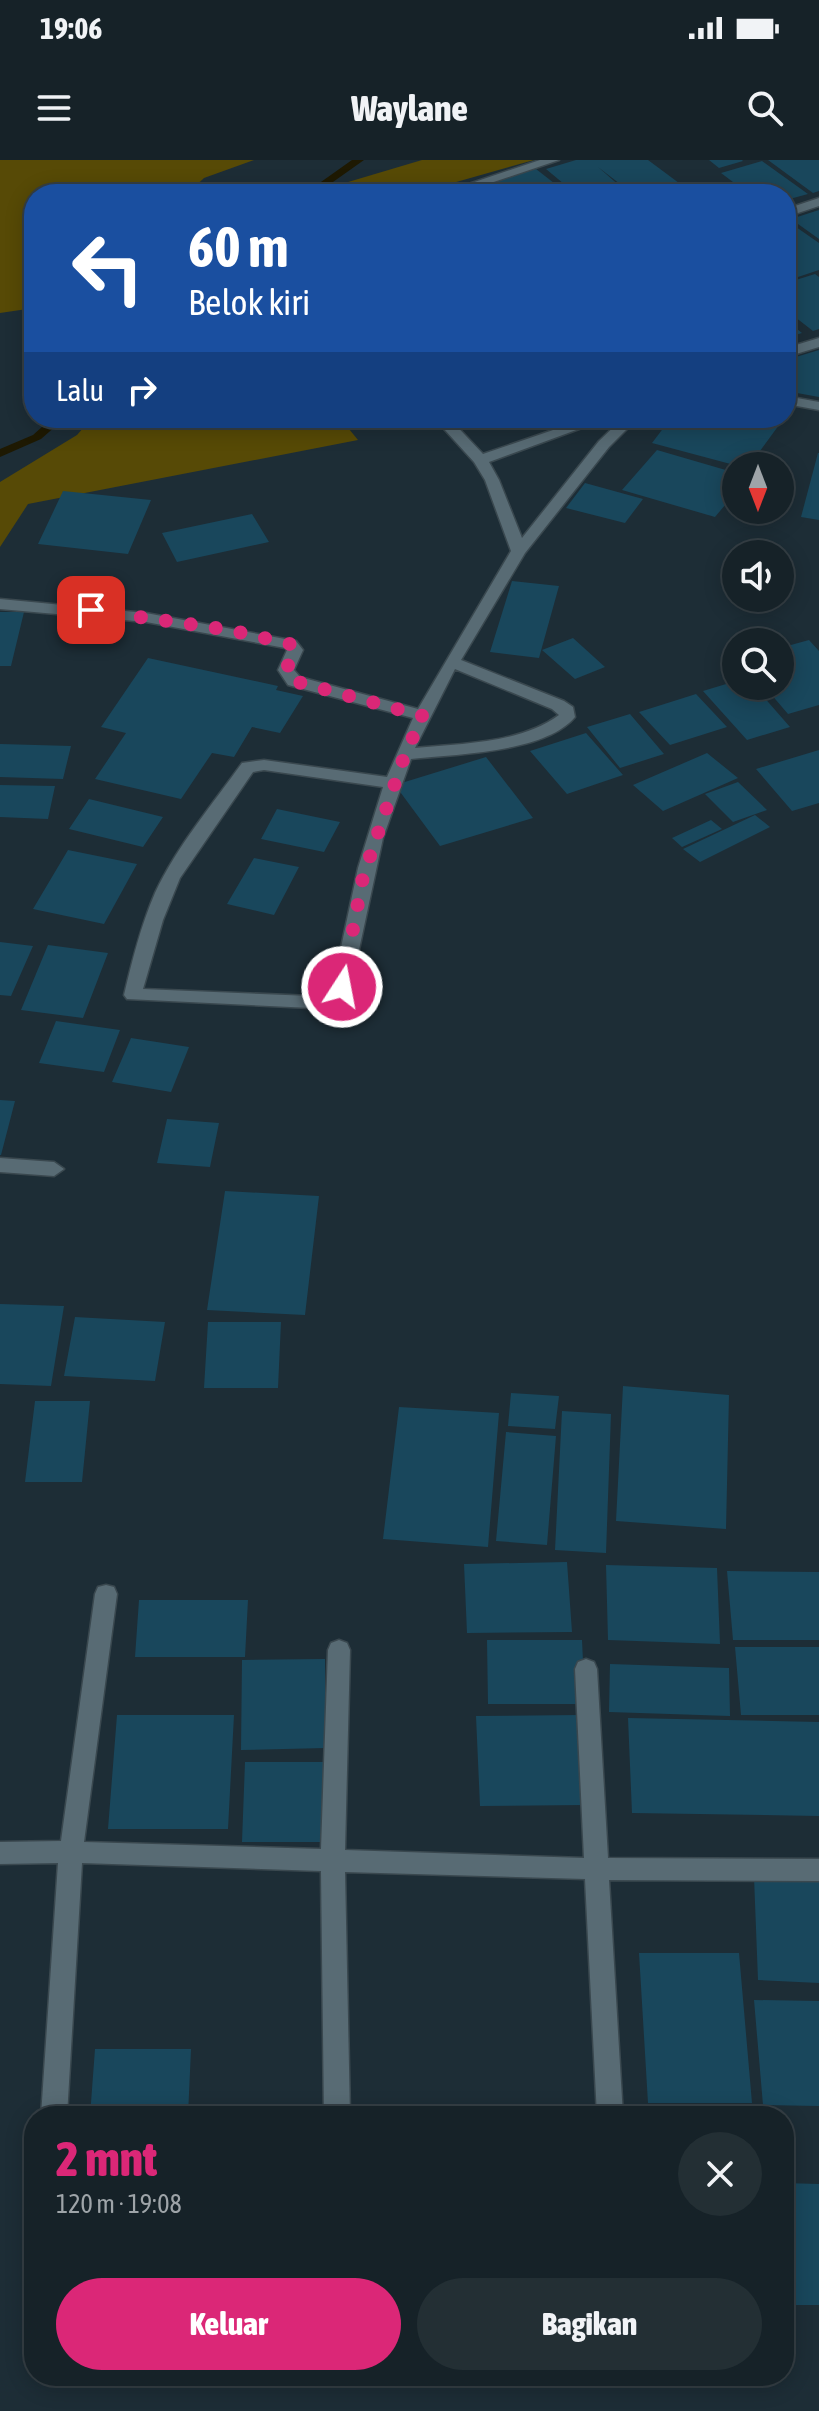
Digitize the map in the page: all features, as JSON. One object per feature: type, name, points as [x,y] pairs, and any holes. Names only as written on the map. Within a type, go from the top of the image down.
[{"type":"street","points":[[477,184],[553,160]]},
{"type":"street","points":[[796,210],[819,202]]},
{"type":"street","points":[[796,350],[819,342]]},
{"type":"street","points":[[796,402],[819,406]]},
{"type":"street","points":[[450,428],[480,460],[503,504],[519,551]]},
{"type":"street","points":[[480,460],[573,428]]},
{"type":"street","points":[[394,783],[264,765],[248,767],[188,850],[164,893],[146,943],[133,995],[311,1002],[333,998],[342,987],[363,877],[394,783],[423,716],[451,662],[519,551],[604,444],[621,428]]},
{"type":"street","points":[[0,604],[62,607],[176,621],[290,644],[295,650],[286,670],[294,681],[423,716]]},
{"type":"street","points":[[405,754],[497,743],[559,725],[567,717],[567,711],[558,705],[451,662]]},
{"type":"street","points":[[0,1165],[54,1169]]},
{"type":"street","points":[[55,2106],[71,1852],[106,1594]]},
{"type":"street","points":[[337,2106],[333,1860],[339,1650]]},
{"type":"street","points":[[586,1669],[610,2106]]},
{"type":"street","points":[[0,1853],[71,1852],[598,1869],[819,1870]]},
{"type":"shaded area","points":[[0,160],[254,160],[204,178],[198,184],[24,184],[24,309],[0,313]]},
{"type":"shaded area","points":[[422,160],[534,160],[449,184],[341,184]]},
{"type":"shaded area","points":[[83,428],[348,428],[358,440],[28,504],[0,547],[0,482],[77,435]]},
{"type":"building","points":[[576,160],[648,160],[679,183],[620,184],[598,167],[618,184],[564,184],[546,169]]},
{"type":"building","points":[[709,160],[742,160],[743,161],[719,168]]},
{"type":"building","points":[[768,160],[819,160],[819,191],[813,193]]},
{"type":"building","points":[[762,161],[794,184],[736,184],[721,173]]},
{"type":"building","points":[[536,169],[555,184],[495,184],[492,182]]},
{"type":"building","points":[[796,185],[808,194],[796,197]]},
{"type":"building","points":[[819,210],[819,239],[796,223],[796,217]]},
{"type":"building","points":[[796,227],[819,243],[819,270],[796,278]]},
{"type":"building","points":[[815,274],[819,277],[819,329],[813,331],[796,318],[796,280]]},
{"type":"building","points":[[819,350],[819,397],[796,393],[796,357]]},
{"type":"building","points":[[663,428],[777,428],[759,452],[722,452],[722,462],[652,443]]},
{"type":"building","points":[[657,450],[722,469],[722,509],[715,517],[622,490]]},
{"type":"building","points":[[819,453],[819,520],[801,517]]},
{"type":"building","points":[[585,483],[643,499],[625,523],[566,508]]},
{"type":"building","points":[[63,491],[151,500],[128,554],[38,544]]},
{"type":"building","points":[[252,514],[269,542],[177,562],[162,533]]},
{"type":"building","points":[[512,581],[559,586],[539,658],[490,652]]},
{"type":"building","points":[[0,612],[24,612],[11,666],[0,666]]},
{"type":"building","points":[[573,638],[605,667],[575,679],[542,650]]},
{"type":"building","points":[[809,640],[819,651],[819,705],[788,714],[776,700],[794,700],[794,644]]},
{"type":"building","points":[[148,658],[278,686],[276,690],[303,696],[280,733],[252,727],[234,757],[212,753],[181,799],[95,779],[126,733],[101,727]]},
{"type":"building","points":[[722,685],[722,700],[766,700],[790,727],[747,740],[703,691]]},
{"type":"building","points":[[696,694],[727,727],[670,745],[639,712]]},
{"type":"building","points":[[630,714],[664,754],[620,768],[587,727]]},
{"type":"building","points":[[586,733],[623,775],[567,794],[530,751]]},
{"type":"building","points":[[0,744],[71,746],[63,779],[0,777]]},
{"type":"building","points":[[819,750],[819,803],[792,811],[756,769]]},
{"type":"building","points":[[707,753],[738,778],[663,811],[633,785]]},
{"type":"building","points":[[486,757],[533,818],[440,846],[395,785]]},
{"type":"building","points":[[738,782],[767,810],[733,822],[705,794]]},
{"type":"building","points":[[0,785],[55,786],[48,819],[0,817]]},
{"type":"building","points":[[89,799],[163,817],[143,847],[69,829]]},
{"type":"building","points":[[277,809],[340,822],[324,852],[261,839]]},
{"type":"building","points":[[755,815],[770,827],[700,862],[683,849]]},
{"type":"building","points":[[711,820],[722,829],[682,847],[672,838]]},
{"type":"building","points":[[68,850],[137,864],[104,924],[33,909]]},
{"type":"building","points":[[254,858],[299,867],[274,915],[227,904]]},
{"type":"building","points":[[0,942],[33,946],[11,996],[0,995]]},
{"type":"building","points":[[48,945],[108,953],[83,1018],[21,1010]]},
{"type":"building","points":[[56,1021],[120,1030],[104,1072],[39,1063]]},
{"type":"building","points":[[131,1038],[189,1047],[171,1092],[112,1082]]},
{"type":"building","points":[[0,1100],[15,1101],[1,1155],[0,1155]]},
{"type":"building","points":[[167,1119],[219,1123],[210,1167],[157,1163]]},
{"type":"building","points":[[225,1191],[319,1196],[305,1315],[207,1310]]},
{"type":"building","points":[[0,1304],[64,1306],[51,1386],[0,1384]]},
{"type":"building","points":[[75,1317],[165,1322],[155,1381],[64,1376]]},
{"type":"building","points":[[208,1322],[281,1322],[278,1388],[204,1388]]},
{"type":"building","points":[[623,1386],[729,1395],[726,1529],[616,1521]]},
{"type":"building","points":[[511,1393],[559,1396],[555,1429],[508,1426]]},
{"type":"building","points":[[35,1401],[90,1401],[82,1482],[25,1482]]},
{"type":"building","points":[[399,1407],[499,1413],[488,1547],[383,1539]]},
{"type":"building","points":[[562,1411],[611,1414],[606,1553],[555,1550]]},
{"type":"building","points":[[506,1432],[556,1436],[547,1545],[496,1541]]},
{"type":"building","points":[[567,1562],[572,1632],[467,1633],[464,1564]]},
{"type":"building","points":[[606,1565],[717,1568],[720,1644],[608,1640]]},
{"type":"building","points":[[727,1571],[819,1572],[819,1640],[733,1640]]},
{"type":"building","points":[[139,1600],[248,1600],[245,1657],[135,1657]]},
{"type":"building","points":[[487,1640],[582,1640],[585,1704],[488,1704]]},
{"type":"building","points":[[735,1647],[819,1647],[819,1715],[741,1715]]},
{"type":"building","points":[[325,1659],[325,1748],[241,1750],[242,1660]]},
{"type":"building","points":[[610,1664],[729,1668],[730,1716],[609,1712]]},
{"type":"building","points":[[117,1715],[234,1715],[228,1829],[108,1829]]},
{"type":"building","points":[[580,1715],[585,1805],[480,1806],[476,1716]]},
{"type":"building","points":[[628,1718],[819,1722],[819,1816],[632,1813]]},
{"type":"building","points":[[245,1762],[327,1762],[325,1842],[242,1842]]},
{"type":"building","points":[[754,1877],[819,1880],[819,1983],[758,1980]]},
{"type":"building","points":[[639,1953],[739,1953],[752,2103],[648,2103]]},
{"type":"building","points":[[754,2000],[819,2001],[819,2106],[763,2105]]},
{"type":"building","points":[[95,2049],[191,2049],[188,2106],[91,2106]]},
{"type":"building","points":[[794,2183],[819,2184],[819,2305],[794,2305]]},
{"type":"waterway","points":[[324,184],[359,160]]},
{"type":"waterway","points":[[0,453],[37,437],[47,428]]},
{"type":"route","points":[[91,610],[230,630],[290,644],[295,650],[286,670],[294,681],[423,716],[394,783],[363,877],[342,987]]}]
